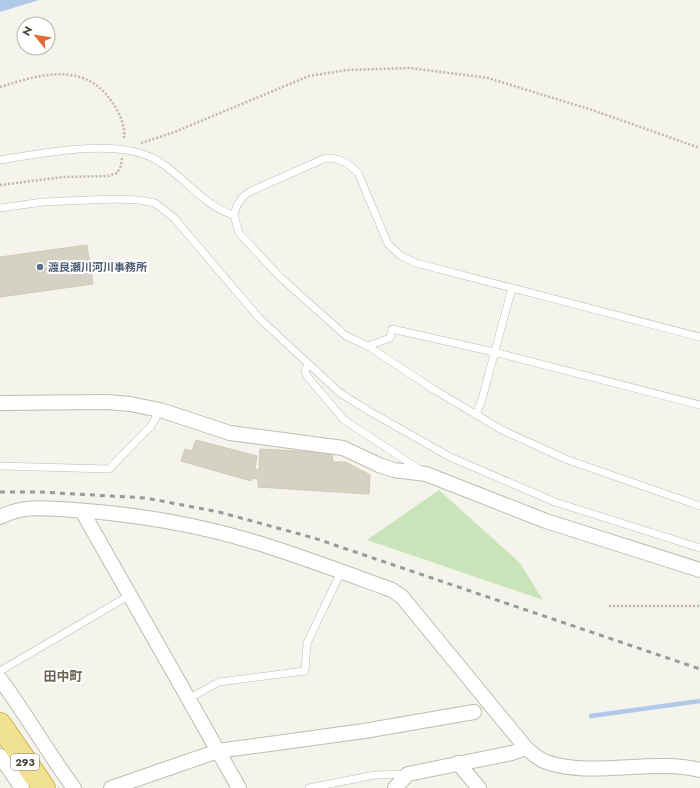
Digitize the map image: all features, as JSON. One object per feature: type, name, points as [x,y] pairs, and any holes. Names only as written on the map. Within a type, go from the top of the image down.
[{"type":"highway","name":"293","points":[[3,729],[44,788]]},
{"type":"street","points":[[0,403],[107,402],[130,404],[160,410],[230,433],[343,448],[394,470],[426,474],[546,521],[700,570]]},
{"type":"street","points":[[0,517],[19,509],[82,511],[140,517],[178,524],[258,543],[392,590],[402,597],[526,748],[537,758],[559,766],[673,766],[700,770]]},
{"type":"street","points":[[82,511],[239,788]]},
{"type":"street","points":[[0,679],[20,705],[55,762],[74,788]]},
{"type":"street","points":[[111,788],[218,751],[364,731],[474,712]]},
{"type":"street","points":[[395,788],[408,774],[512,753],[526,748]]},
{"type":"street","points":[[0,756],[22,788]]},
{"type":"street","points":[[458,763],[479,788]]},
{"type":"lane","points":[[0,160],[56,151],[123,148],[158,160],[211,204],[234,215]]},
{"type":"lane","points":[[700,337],[416,263],[398,253],[388,244],[358,173],[352,166],[336,158],[326,158],[251,191],[237,204],[234,215],[239,233],[245,242],[346,336],[368,346],[502,430],[562,458],[700,506]]},
{"type":"lane","points":[[0,208],[42,202],[112,199],[139,200],[155,203],[174,218],[259,318],[340,393],[450,457],[555,502],[700,548]]},
{"type":"lane","points":[[476,415],[512,288]]},
{"type":"lane","points":[[368,346],[390,338],[392,329],[494,352],[700,405]]},
{"type":"lane","points":[[308,364],[305,371],[306,376],[344,420],[426,474]]},
{"type":"lane","points":[[0,466],[109,469],[151,426],[160,410]]},
{"type":"lane","points":[[188,699],[219,682],[305,670],[307,643],[340,572]]},
{"type":"lane","points":[[0,670],[130,595]]},
{"type":"lane","points":[[309,788],[375,775],[408,774]]},
{"type":"path","points":[[123,148],[172,133],[309,76],[347,70],[409,68],[488,78],[589,109],[700,148]]},
{"type":"path","points":[[0,86],[45,74],[60,73],[81,77],[91,82],[107,96],[118,111],[125,136]]},
{"type":"path","points":[[0,185],[63,177],[108,176],[117,173],[121,166]]},
{"type":"path","points":[[609,606],[700,606]]},
{"type":"green space","points":[[439,490],[520,563],[543,600],[367,540]]},
{"type":"water","points":[[0,0],[39,0],[0,12]]},
{"type":"building","points":[[87,245],[93,284],[0,297],[0,257]]},
{"type":"building","points":[[196,440],[257,456],[255,469],[259,470],[260,449],[332,453],[333,462],[346,462],[370,475],[369,494],[258,487],[258,479],[252,478],[251,481],[181,461],[185,449],[192,451]]},
{"type":"waterway","points":[[591,716],[700,701]]},
{"type":"railway","points":[[0,492],[40,492],[146,498],[219,512],[314,538],[700,669]]},
{"type":"place","name":"渡良瀬川河川事務所","points":[[40,267]]},
{"type":"district","name":"田中町","points":[[63,676]]}]
